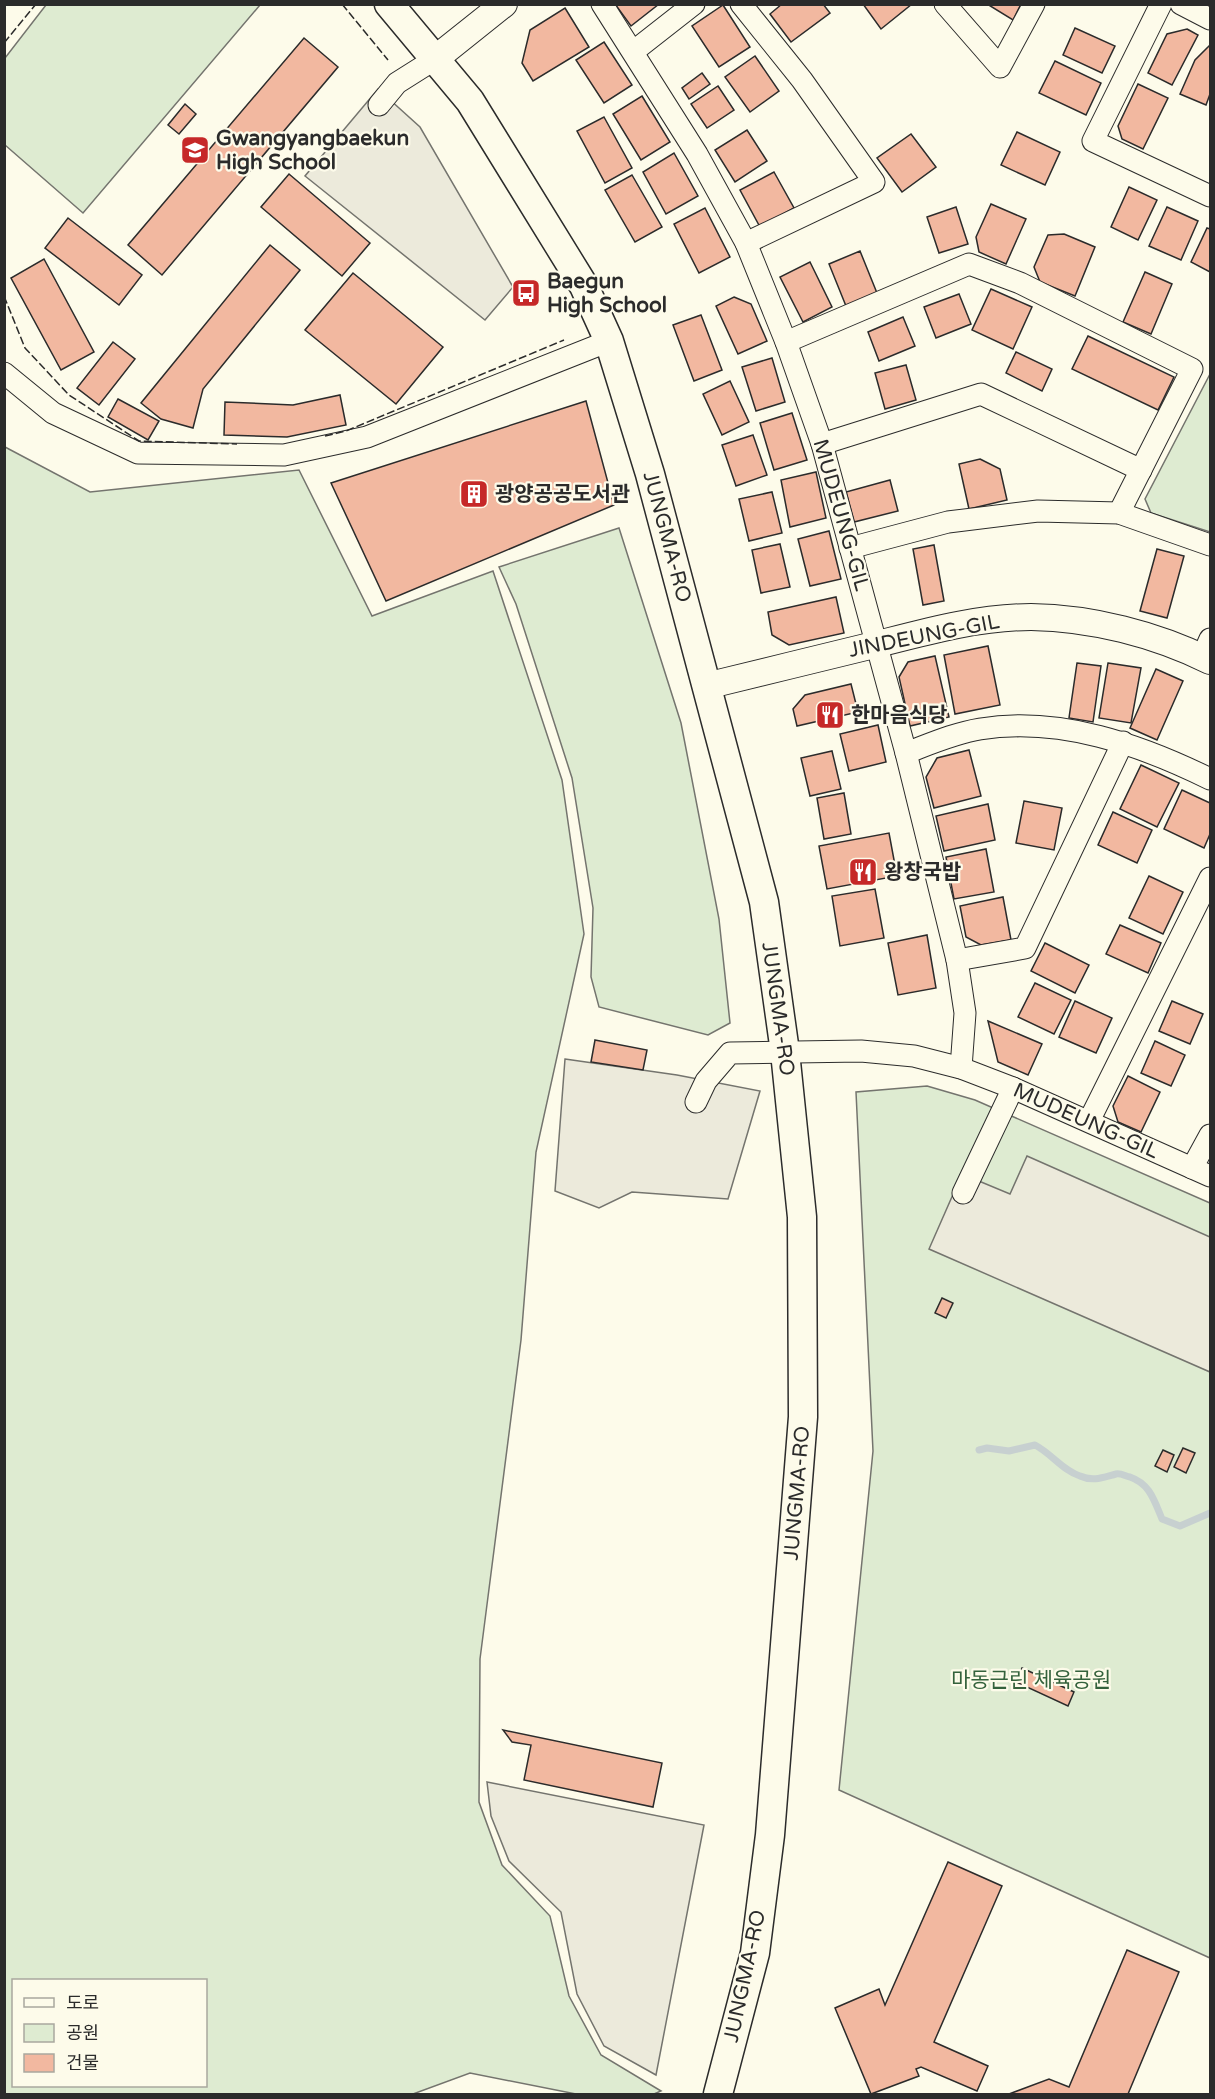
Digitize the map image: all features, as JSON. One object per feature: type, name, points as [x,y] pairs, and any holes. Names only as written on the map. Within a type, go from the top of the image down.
[{"type":"main road","name":"JUNGMA-RO","points":[[389,4],[470,101],[584,286],[609,341],[650,474],[764,902],[785,1052],[802,1217],[803,1417],[770,1835],[755,1953],[718,2094]]},
{"type":"street","points":[[379,105],[397,83],[435,59],[504,4]]},
{"type":"street","name":"MUDEUNG-GIL","points":[[602,4],[697,153],[746,243],[786,342],[822,444],[906,753],[957,960],[965,1013],[961,1068]]},
{"type":"street","points":[[634,51],[694,4]]},
{"type":"street","points":[[741,4],[802,80],[874,182],[746,243]]},
{"type":"street","points":[[945,4],[1000,67],[1034,4]]},
{"type":"street","points":[[1161,4],[1093,141],[1210,196]]},
{"type":"street","points":[[1180,4],[1210,19]]},
{"type":"street","points":[[786,342],[969,264],[1020,283],[1192,369],[1119,513]]},
{"type":"street","points":[[4,374],[53,413],[138,453],[284,455],[367,437],[609,341]]},
{"type":"street","points":[[822,444],[981,394],[1141,470]]},
{"type":"street","points":[[850,548],[948,522],[1038,511],[1119,513],[1210,545]]},
{"type":"street","name":"JINDEUNG-GIL","points":[[706,686],[971,622],[1029,617],[1092,621],[1208,652]]},
{"type":"street","points":[[906,753],[980,729],[1022,727],[1068,730],[1123,742],[1151,751],[1210,779]]},
{"type":"street","points":[[957,960],[1025,948],[1123,742]]},
{"type":"street","points":[[1089,1121],[1210,878]]},
{"type":"street","name":"MUDEUNG-GIL","points":[[696,1102],[706,1081],[730,1053],[861,1051],[914,1056],[961,1068],[1013,1088],[1201,1172]]},
{"type":"street","points":[[963,1193],[1013,1088]]},
{"type":"street","points":[[1201,1172],[1210,1135]]},
{"type":"green space","points":[[46,5],[260,5],[83,213],[5,145],[5,58]]},
{"type":"green space","points":[[1210,374],[1210,532],[1151,513],[1145,499]]},
{"type":"green space","points":[[5,447],[90,492],[299,470],[372,616],[493,571],[562,780],[584,934],[536,1152],[521,1340],[480,1659],[479,1802],[502,1865],[550,1916],[569,1996],[601,2055],[661,2091],[654,2094],[576,2094],[470,2073],[413,2094],[5,2094]]},
{"type":"green space","points":[[619,528],[681,723],[719,919],[730,1023],[708,1035],[599,1007],[591,977],[593,908],[572,778],[516,604],[499,567]]},
{"type":"green space","name":"마동근린 체육공원","points":[[927,1086],[975,1100],[1210,1203],[1210,1958],[839,1790],[873,1451],[856,1092]]},
{"type":"shaded area","points":[[378,89],[420,127],[513,287],[485,320],[305,176]]},
{"type":"shaded area","points":[[565,1059],[677,1075],[760,1091],[728,1199],[632,1192],[599,1208],[555,1191]]},
{"type":"shaded area","points":[[1027,1156],[1210,1237],[1210,1372],[929,1249],[962,1174],[1010,1194]]},
{"type":"shaded area","points":[[487,1782],[704,1825],[656,2075],[604,2046],[577,1994],[561,1912],[509,1861],[491,1816]]},
{"type":"building","points":[[615,4],[659,4],[631,26]]},
{"type":"building","points":[[782,4],[823,4],[830,13],[791,42],[770,14]]},
{"type":"building","points":[[863,4],[912,4],[881,29]]},
{"type":"building","points":[[987,4],[1021,4],[1013,20]]},
{"type":"building","points":[[723,5],[750,47],[719,67],[692,26]]},
{"type":"building","points":[[565,8],[589,47],[533,81],[522,63],[530,30]]},
{"type":"building","points":[[1075,28],[1115,46],[1102,73],[1063,55]]},
{"type":"building","points":[[1187,29],[1198,35],[1172,85],[1148,73],[1167,34]]},
{"type":"building","points":[[304,38],[338,67],[162,275],[128,245]]},
{"type":"building","points":[[604,42],[632,85],[604,103],[576,60]]},
{"type":"building","points":[[1210,45],[1210,94],[1206,105],[1180,94],[1195,60]]},
{"type":"building","points":[[755,56],[779,91],[750,112],[725,77]]},
{"type":"building","points":[[1055,61],[1101,83],[1086,115],[1039,93]]},
{"type":"building","points":[[702,73],[710,84],[689,99],[682,88]]},
{"type":"building","points":[[1138,84],[1168,98],[1143,149],[1122,139],[1118,126]]},
{"type":"building","points":[[718,86],[734,110],[707,128],[691,104]]},
{"type":"building","points":[[642,96],[670,142],[641,160],[613,114]]},
{"type":"building","points":[[185,104],[196,114],[179,134],[168,125]]},
{"type":"building","points":[[604,117],[632,168],[605,183],[577,131]]},
{"type":"building","points":[[747,130],[767,161],[735,182],[715,150]]},
{"type":"building","points":[[1017,132],[1060,152],[1045,185],[1001,165]]},
{"type":"building","points":[[911,134],[936,167],[902,192],[877,158]]},
{"type":"building","points":[[674,153],[698,196],[666,214],[643,172]]},
{"type":"building","points":[[774,172],[794,208],[760,227],[740,190]]},
{"type":"building","points":[[289,174],[370,243],[342,276],[261,207]]},
{"type":"building","points":[[632,175],[662,227],[635,242],[605,190]]},
{"type":"building","points":[[1129,187],[1157,200],[1138,240],[1111,227]]},
{"type":"building","points":[[991,204],[1026,219],[1006,264],[979,252],[976,237]]},
{"type":"building","points":[[956,207],[968,244],[939,253],[927,217]]},
{"type":"building","points":[[1167,207],[1198,221],[1181,260],[1149,246]]},
{"type":"building","points":[[705,208],[730,257],[699,273],[674,224]]},
{"type":"building","points":[[68,218],[142,275],[119,305],[45,248]]},
{"type":"building","points":[[1207,228],[1210,229],[1210,272],[1191,262]]},
{"type":"building","points":[[1064,234],[1095,247],[1075,296],[1040,282],[1034,267],[1048,235]]},
{"type":"building","points":[[270,245],[300,270],[203,389],[193,428],[161,419],[141,403]]},
{"type":"building","points":[[860,251],[877,293],[846,306],[829,264]]},
{"type":"building","points":[[44,259],[94,352],[61,370],[11,278]]},
{"type":"building","points":[[810,262],[832,307],[803,322],[780,277]]},
{"type":"building","points":[[1145,272],[1172,284],[1151,334],[1123,322]]},
{"type":"building","points":[[353,273],[443,347],[396,404],[305,330]]},
{"type":"building","points":[[991,289],[1032,307],[1013,349],[972,330]]},
{"type":"building","points":[[959,294],[971,324],[936,338],[924,307]]},
{"type":"building","points":[[734,297],[751,304],[767,341],[738,354],[716,306]]},
{"type":"building","points":[[701,315],[722,370],[694,381],[673,325]]},
{"type":"building","points":[[903,317],[915,346],[879,361],[868,332]]},
{"type":"building","points":[[1088,336],[1174,377],[1158,410],[1072,369]]},
{"type":"building","points":[[113,342],[135,359],[99,405],[77,388]]},
{"type":"building","points":[[1016,352],[1052,369],[1042,391],[1006,373]]},
{"type":"building","points":[[772,358],[785,402],[756,411],[742,367]]},
{"type":"building","points":[[906,365],[916,400],[885,409],[875,373]]},
{"type":"building","points":[[730,381],[749,422],[722,435],[703,394]]},
{"type":"building","points":[[340,395],[346,425],[287,437],[224,435],[225,402],[293,405]]},
{"type":"building","points":[[118,399],[159,421],[148,440],[108,417]]},
{"type":"building","name":"광양공공도서관","points":[[586,401],[614,505],[386,601],[331,483]]},
{"type":"building","points":[[792,413],[807,460],[774,470],[760,423]]},
{"type":"building","points":[[753,435],[767,475],[736,486],[722,445]]},
{"type":"building","points":[[980,459],[1000,469],[1007,500],[969,509],[959,464]]},
{"type":"building","points":[[816,472],[826,518],[790,527],[781,480]]},
{"type":"building","points":[[890,480],[898,511],[854,522],[846,492]]},
{"type":"building","points":[[772,492],[782,533],[749,541],[739,499]]},
{"type":"building","points":[[829,531],[841,579],[810,586],[798,539]]},
{"type":"building","points":[[780,544],[790,587],[761,593],[752,550]]},
{"type":"building","points":[[934,545],[944,601],[923,605],[913,549]]},
{"type":"building","points":[[1157,549],[1184,556],[1167,618],[1140,611]]},
{"type":"building","points":[[836,597],[844,633],[789,645],[772,635],[768,612]]},
{"type":"building","points":[[988,646],[1000,705],[955,714],[944,655]]},
{"type":"building","points":[[935,656],[949,717],[910,726],[899,677],[908,662]]},
{"type":"building","points":[[1077,663],[1101,666],[1093,722],[1069,718]]},
{"type":"building","points":[[1108,663],[1141,668],[1131,723],[1099,718]]},
{"type":"building","points":[[1156,669],[1183,681],[1157,740],[1130,728]]},
{"type":"building","points":[[851,684],[858,712],[797,726],[793,709],[805,695]]},
{"type":"building","points":[[878,725],[886,762],[849,771],[840,734]]},
{"type":"building","points":[[969,750],[981,796],[934,808],[926,777],[937,758]]},
{"type":"building","points":[[832,751],[841,789],[810,796],[801,758]]},
{"type":"building","points":[[1141,765],[1179,783],[1157,827],[1120,809]]},
{"type":"building","points":[[1182,790],[1210,803],[1210,834],[1204,848],[1164,829]]},
{"type":"building","points":[[844,793],[851,834],[824,839],[817,798]]},
{"type":"building","points":[[1024,801],[1062,808],[1054,850],[1016,843]]},
{"type":"building","points":[[988,804],[995,840],[944,851],[936,816]]},
{"type":"building","points":[[1113,812],[1152,830],[1137,863],[1098,845]]},
{"type":"building","points":[[889,833],[897,876],[827,889],[819,846]]},
{"type":"building","points":[[986,849],[994,892],[954,899],[946,857]]},
{"type":"building","points":[[1149,876],[1183,892],[1163,934],[1129,918]]},
{"type":"building","points":[[875,889],[884,938],[840,946],[832,896]]},
{"type":"building","points":[[1003,897],[1011,940],[981,945],[966,937],[960,906]]},
{"type":"building","points":[[1120,925],[1161,943],[1148,973],[1106,954]]},
{"type":"building","points":[[927,935],[936,988],[898,995],[888,943]]},
{"type":"building","points":[[1045,943],[1089,965],[1075,993],[1031,971]]},
{"type":"building","points":[[1035,983],[1071,1000],[1054,1034],[1018,1017]]},
{"type":"building","points":[[1075,1001],[1112,1018],[1096,1053],[1059,1037]]},
{"type":"building","points":[[1172,1001],[1203,1014],[1190,1044],[1159,1031]]},
{"type":"building","points":[[988,1021],[1042,1044],[1028,1075],[998,1062]]},
{"type":"building","points":[[595,1040],[647,1050],[643,1070],[591,1062]]},
{"type":"building","points":[[1155,1041],[1185,1055],[1171,1086],[1141,1073]]},
{"type":"building","points":[[1128,1076],[1160,1092],[1141,1132],[1118,1122],[1113,1106]]},
{"type":"building","points":[[942,1298],[953,1303],[946,1318],[935,1313]]},
{"type":"building","points":[[1183,1448],[1195,1453],[1186,1473],[1174,1467]]},
{"type":"building","points":[[1163,1450],[1174,1455],[1167,1472],[1155,1466]]},
{"type":"building","points":[[1022,1668],[1074,1692],[1068,1706],[1016,1682]]},
{"type":"building","points":[[503,1730],[662,1763],[653,1807],[524,1780],[531,1745],[512,1742]]},
{"type":"building","points":[[948,1862],[1002,1886],[934,2042],[988,2066],[977,2091],[921,2067],[916,2069],[919,2076],[871,2094],[835,2008],[879,1989],[885,2005]]},
{"type":"building","points":[[1127,1950],[1179,1972],[1128,2094],[1009,2094],[1049,2079],[1069,2087]]},
{"type":"waterway","points":[[979,1450],[987,1448],[1009,1451],[1035,1445],[1068,1470],[1085,1478],[1118,1474],[1130,1477],[1147,1488],[1162,1519],[1180,1526],[1210,1513]]},
{"type":"fence","points":[[4,43],[36,4]]},
{"type":"fence","points":[[342,4],[388,60]]},
{"type":"fence","points":[[4,296],[25,348],[69,395],[139,441],[237,444]]},
{"type":"fence","points":[[325,436],[346,431],[564,340]]},
{"type":"place","name":"Gwangyangbaekun High School","points":[[195,150]]},
{"type":"place","name":"Baegun High School","points":[[526,293]]},
{"type":"place","name":"광양공공도서관","points":[[474,494]]},
{"type":"place","name":"한마음식당","points":[[830,715]]},
{"type":"place","name":"왕창국밥","points":[[863,872]]}]
